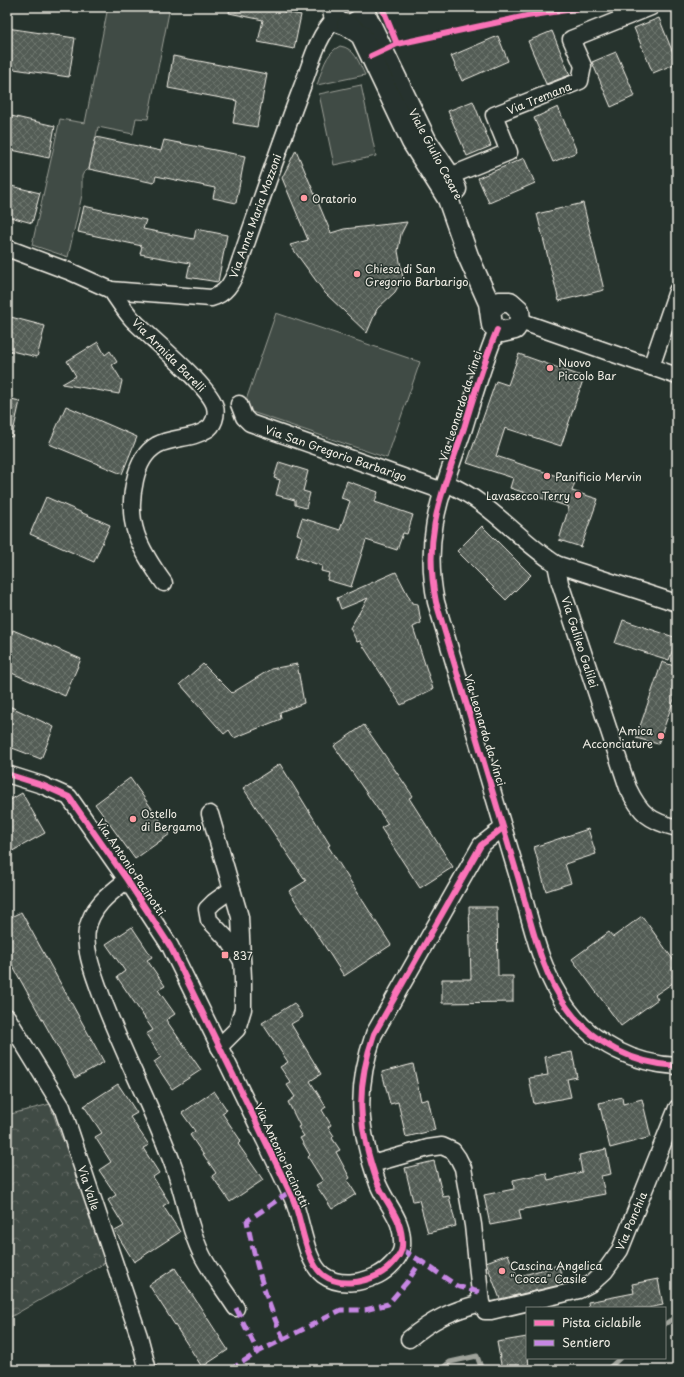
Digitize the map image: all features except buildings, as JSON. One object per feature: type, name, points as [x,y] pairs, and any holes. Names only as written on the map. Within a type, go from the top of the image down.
[{"type":"street","name":"Via Tremana","points":[[450,176],[509,152],[494,116],[580,81],[583,66],[571,39],[650,7]]},
{"type":"street","name":"Viale Giulio Cesare","points":[[363,8],[427,142],[450,176],[468,217],[480,250],[497,287],[498,305],[490,321],[497,330]]},
{"type":"street","points":[[338,17],[359,20],[363,8]]},
{"type":"street","name":"Viale Giulio Cesare","points":[[338,17],[361,35],[419,155],[437,180],[448,199],[466,251],[498,305]]},
{"type":"street","name":"Via Anna Maria Mozzoni","points":[[7,248],[71,272],[111,290],[211,298],[219,296],[226,291],[237,270],[290,118],[319,44],[328,26],[338,17]]},
{"type":"street","name":"Via Armida Barelli","points":[[111,290],[132,318],[201,385],[212,399],[215,407],[215,418],[211,427],[205,432],[170,440],[156,446],[146,454],[136,476],[132,493],[131,521],[145,556],[164,582]]},
{"type":"street","points":[[651,367],[677,291]]},
{"type":"street","name":"Viale Giulio Cesare","points":[[498,305],[517,306],[520,313],[520,321]]},
{"type":"street","points":[[497,330],[502,332],[510,331],[520,321],[677,376]]},
{"type":"street","name":"Via Leonardo da Vinci","points":[[497,330],[444,487],[432,530],[430,554],[436,602],[548,973],[568,1009],[583,1026],[607,1046],[644,1061],[677,1066]]},
{"type":"street","name":"Via San Gregorio Barbarigo","points":[[239,404],[244,417],[250,423],[444,487]]},
{"type":"street","points":[[444,487],[457,488],[488,507],[542,555],[556,564],[677,603]]},
{"type":"street","name":"Via Galileo Galilei","points":[[556,564],[560,582],[628,788],[636,805],[649,818],[677,828]]},
{"type":"street","name":"Via Antonio Pacinotti","points":[[7,774],[61,792],[69,797],[127,880],[170,946],[295,1204],[313,1262],[323,1275],[339,1282],[369,1279],[382,1273],[394,1262],[402,1250],[402,1231],[397,1216],[379,1185],[362,1127],[360,1107],[361,1085],[365,1060],[374,1034],[481,845],[503,828]]},
{"type":"street","points":[[210,814],[240,917],[243,962],[243,1010],[237,1029],[219,1047]]},
{"type":"street","name":"Via Antonio Pacinotti","points":[[127,880],[106,895],[91,917],[87,931],[87,945],[92,966],[114,1030],[155,1119],[175,1171],[193,1232],[203,1257],[236,1308]]},
{"type":"street","points":[[232,890],[214,902],[207,909],[209,920],[230,942],[243,962]]},
{"type":"street","name":"Via Valle","points":[[7,1017],[62,1107],[139,1336],[148,1370]]},
{"type":"street","name":"Via Ponchia","points":[[481,1303],[485,1311],[491,1311],[559,1296],[592,1284],[605,1271],[620,1250],[677,1108]]},
{"type":"street","points":[[372,1164],[428,1148],[442,1146],[453,1151],[463,1168],[473,1225],[481,1303],[446,1314],[429,1322],[409,1339]]},
{"type":"green space","points":[[108,7],[170,7],[148,119],[136,118],[133,134],[98,127],[89,169],[84,172],[82,176],[82,195],[68,257],[32,245],[60,119],[85,123]]},
{"type":"green space","points":[[340,46],[345,47],[353,53],[365,75],[317,85],[327,58]]},
{"type":"green space","points":[[361,85],[376,156],[334,165],[319,94]]},
{"type":"green space","points":[[276,313],[420,362],[387,458],[243,409]]},
{"type":"green space","points":[[50,1104],[61,1136],[80,1170],[110,1260],[7,1319],[7,1115]]},
{"type":"waterway","points":[[666,1323],[677,1316]]},
{"type":"waterway","points":[[440,1370],[450,1362],[477,1356],[482,1370]]},
{"type":"waterway","points":[[607,1370],[619,1359]]},
{"type":"marked path","points":[[284,1340],[262,1281],[247,1221],[289,1192]]},
{"type":"marked path","points":[[402,1250],[421,1261]]},
{"type":"marked path","points":[[230,1370],[258,1352],[341,1310],[365,1310],[388,1304],[407,1282],[421,1261],[457,1286],[479,1292]]},
{"type":"marked path","points":[[236,1308],[258,1352]]},
{"type":"cycle path","points":[[371,56],[397,44],[382,7]]},
{"type":"cycle path","points":[[397,44],[527,16],[586,7]]},
{"type":"cycle path","points":[[497,330],[479,378],[437,513],[433,533],[432,555],[432,577],[436,602],[518,877],[537,946],[558,995],[578,1021],[602,1042],[616,1050],[646,1061],[677,1066]]},
{"type":"cycle path","points":[[7,774],[42,785],[69,797],[127,880],[170,946],[247,1104],[293,1199],[312,1260],[317,1269],[323,1275],[329,1279],[343,1282],[358,1282],[382,1273],[397,1259],[402,1247],[402,1237],[398,1221],[378,1184],[371,1164],[363,1127],[361,1109],[364,1073],[374,1034],[481,845],[503,828]]},
{"type":"place","name":"Oratorio","points":[[304,198]]},
{"type":"place","name":"Chiesa di San Gregorio Barbarigo","points":[[357,274]]},
{"type":"place","name":"Nuovo Piccolo Bar","points":[[550,368]]},
{"type":"place","name":"Panificio Mervin","points":[[547,476]]},
{"type":"place","name":"Lavasecco Terry","points":[[578,495]]},
{"type":"place","name":"Amica Acconciature","points":[[661,736]]},
{"type":"place","name":"Ostello di Bergamo","points":[[133,819]]},
{"type":"place","name":"837","points":[[225,955]]},
{"type":"place","name":"Cascina Angelica \"Cocca\" Casile","points":[[502,1271]]}]
